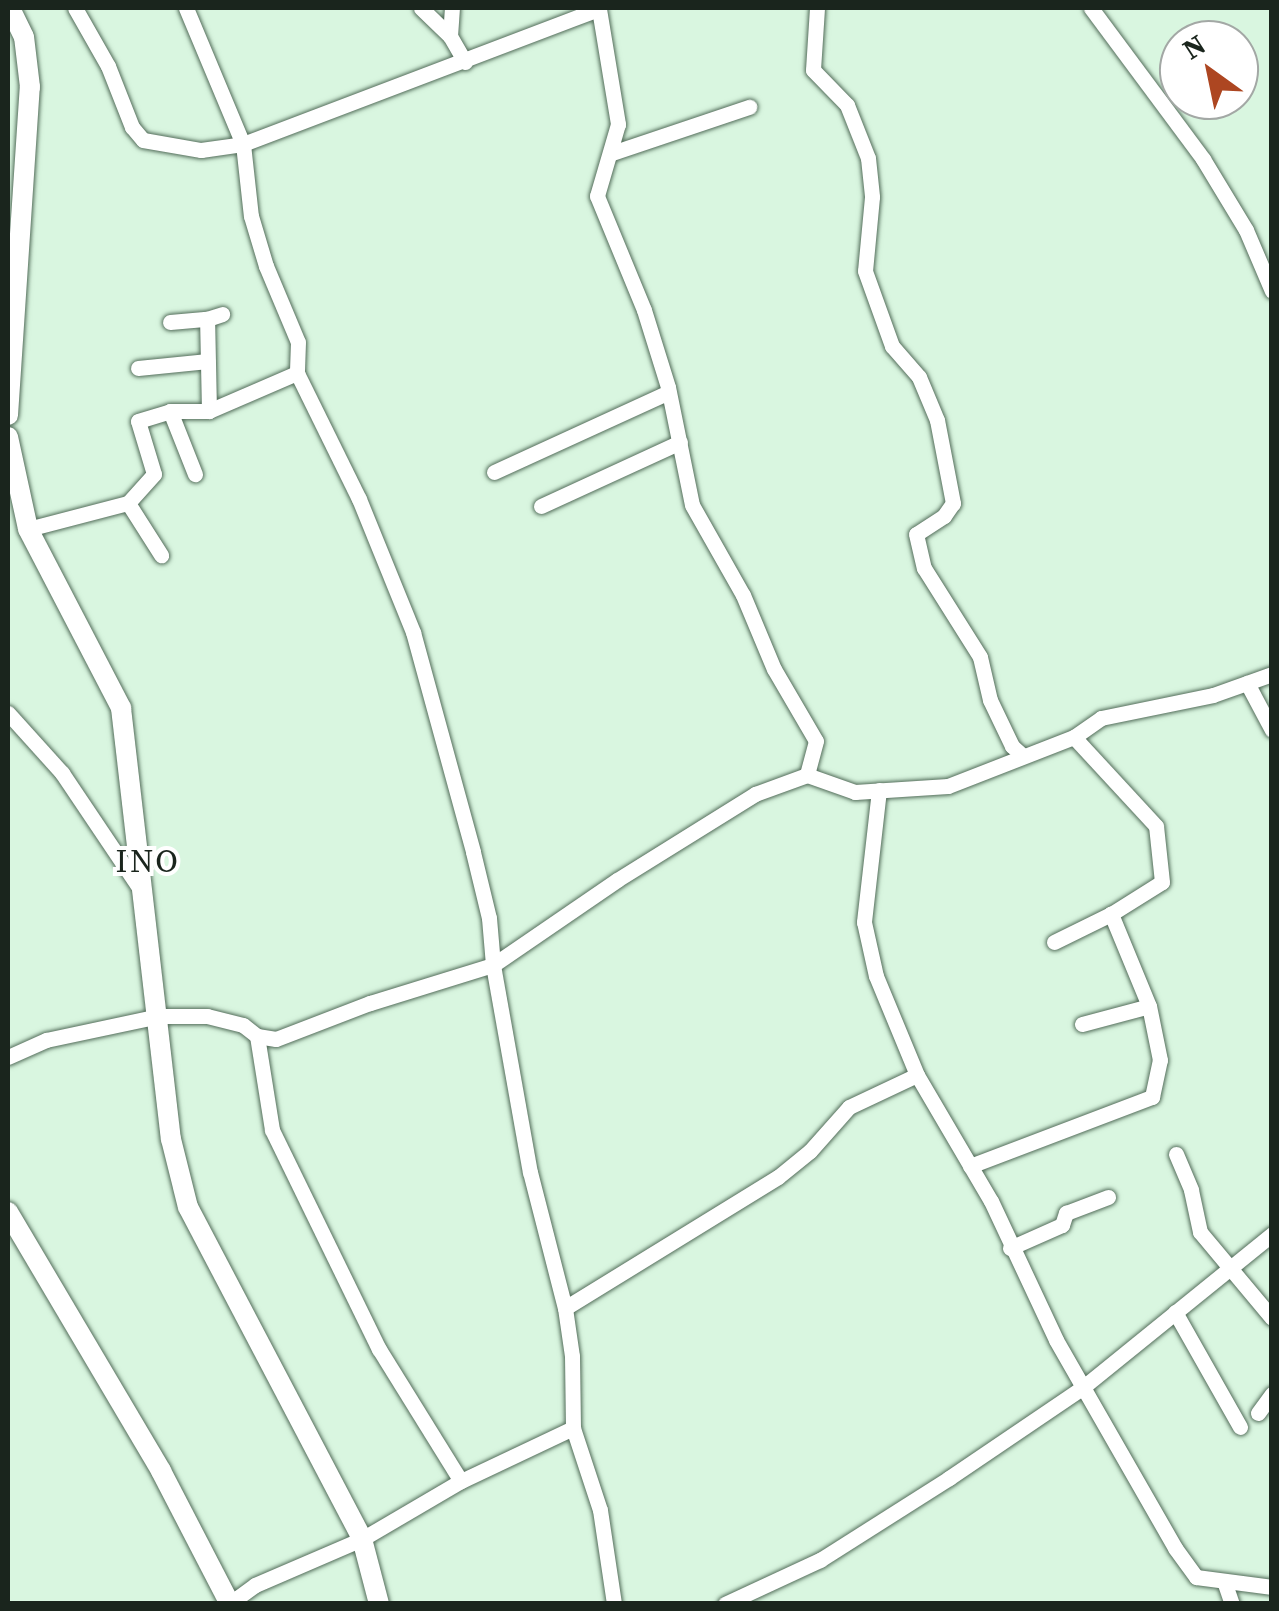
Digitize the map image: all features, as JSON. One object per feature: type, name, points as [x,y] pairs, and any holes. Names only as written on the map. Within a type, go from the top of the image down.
[{"type":"street","points":[[8,415],[30,86],[24,36],[10,8]]},
{"type":"street","points":[[75,8],[108,66],[132,127],[144,140],[200,150],[243,144],[599,9],[618,124],[597,196],[644,310],[669,392],[692,505],[743,595],[774,669],[816,741],[816,754],[807,775]]},
{"type":"street","points":[[186,8],[243,144],[251,216],[266,266],[298,342],[297,373],[359,498],[412,632],[478,868],[530,1172],[565,1308],[572,1356],[573,1428],[600,1510],[614,1604]]},
{"type":"street","points":[[421,8],[450,36],[465,62]]},
{"type":"street","points":[[450,36],[452,8]]},
{"type":"street","points":[[817,8],[812,70],[847,105],[868,158],[872,197],[865,271],[892,346],[919,376],[940,436],[952,503],[944,516],[916,534],[924,568],[980,657],[990,700],[1012,746],[1022,755]]},
{"type":"street","points":[[1090,8],[1203,159],[1246,230],[1272,291]]},
{"type":"street","points":[[612,154],[750,107]]},
{"type":"street","points":[[170,322],[214,316],[208,360],[209,411]]},
{"type":"street","points":[[138,368],[208,360]]},
{"type":"street","points":[[28,529],[128,502],[154,474],[138,421],[170,411],[209,411],[297,373]]},
{"type":"street","points":[[494,472],[669,392]]},
{"type":"street","points":[[170,411],[195,474]]},
{"type":"street","points":[[8,437],[28,529],[121,708],[171,1139],[188,1207],[362,1538],[379,1604]]},
{"type":"street","points":[[541,506],[680,442]]},
{"type":"street","points":[[128,502],[161,554]]},
{"type":"street","points":[[8,1057],[46,1040],[159,1016],[207,1016],[243,1025],[257,1036],[276,1038],[370,1003],[493,966],[694,829],[755,794],[807,775],[855,792],[948,786],[1074,736],[1100,718],[1213,695],[1272,674]]},
{"type":"street","points":[[1246,683],[1272,730]]},
{"type":"street","points":[[8,713],[62,772],[144,896]]},
{"type":"street","points":[[1054,942],[1111,914],[1162,882],[1156,826],[1074,736]]},
{"type":"street","points":[[879,790],[864,922],[876,976],[917,1075],[970,1166],[1082,1388],[1196,1577],[1272,1587]]},
{"type":"street","points":[[970,1166],[1152,1098],[1160,1060],[1149,1006],[1111,914]]},
{"type":"street","points":[[1082,1024],[1149,1006]]},
{"type":"street","points":[[257,1036],[272,1130],[379,1349],[461,1481]]},
{"type":"street","points":[[565,1308],[778,1177],[810,1151],[849,1107],[917,1075]]},
{"type":"street","points":[[1176,1154],[1191,1190],[1200,1232],[1272,1318]]},
{"type":"street","points":[[1010,1248],[1062,1225],[1066,1212],[1108,1197]]},
{"type":"street","points":[[8,1212],[162,1471],[229,1603],[255,1585],[362,1538],[461,1481],[573,1428]]},
{"type":"street","points":[[725,1604],[820,1560],[1082,1388],[1272,1234]]},
{"type":"street","points":[[1176,1312],[1240,1428]]},
{"type":"street","points":[[1258,1413],[1272,1394]]},
{"type":"street","points":[[1224,1581],[1232,1604]]},
{"type":"district","name":"INO","points":[[148,861]]}]
